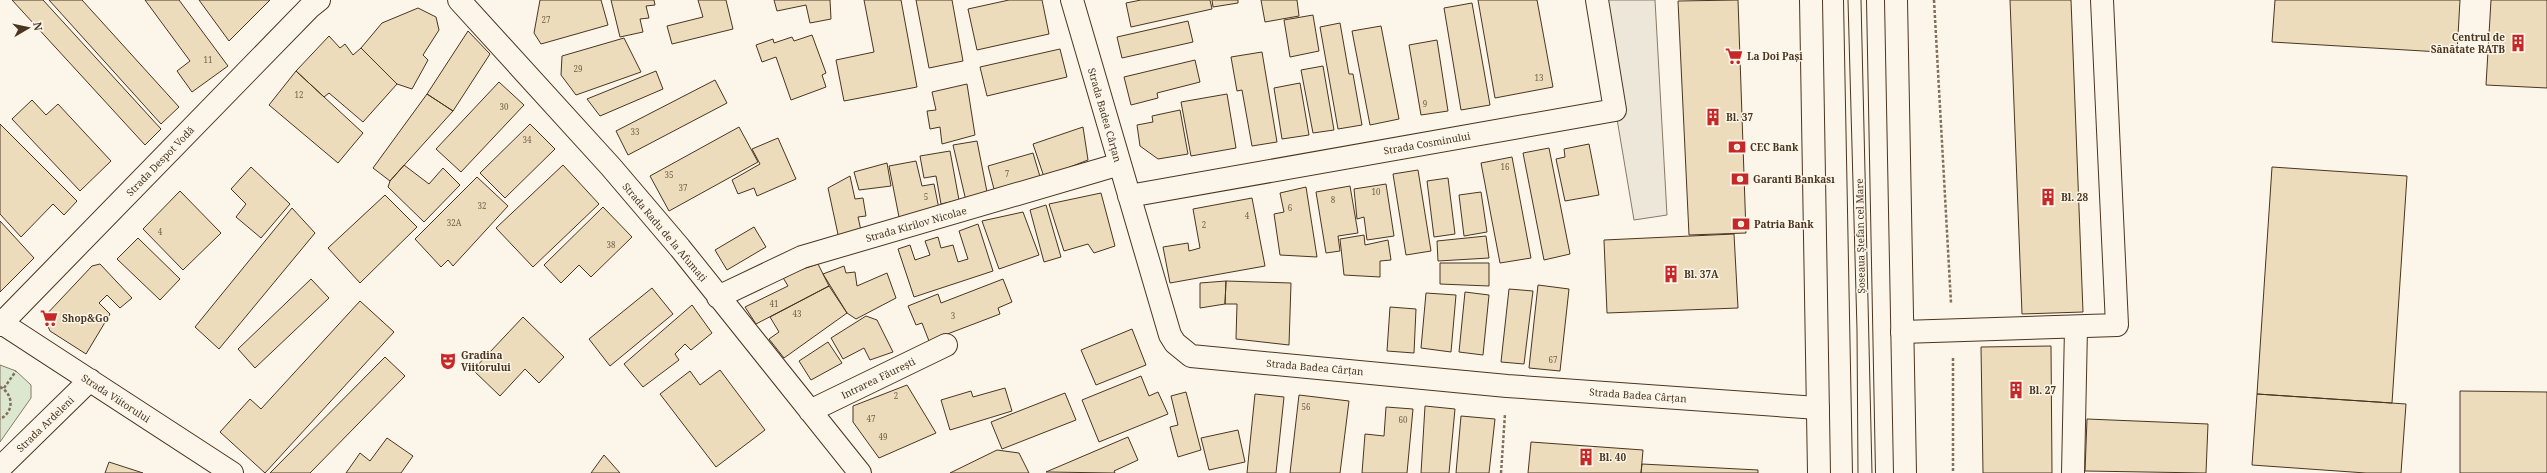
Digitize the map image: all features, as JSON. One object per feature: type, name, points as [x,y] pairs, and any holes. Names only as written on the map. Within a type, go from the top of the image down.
[{"type":"street","name":"Strada Despot Vodă","points":[[1,323],[309,8],[319,0]]},
{"type":"street","name":"Strada Radu de la Afumați","points":[[459,0],[611,167],[860,473]]},
{"type":"street","name":"Strada Badea Cârțan","points":[[1072,0],[1170,335],[1175,343],[1191,356],[1507,386],[1818,408]]},
{"type":"street","name":"Strada Cosminului","points":[[1130,196],[1615,110],[1597,0]]},
{"type":"street","points":[[1811,0],[1819,473]]},
{"type":"street","name":"Șoseaua Ștefan cel Mare","points":[[1855,0],[1864,473]]},
{"type":"street","points":[[1896,0],[1905,473]]},
{"type":"street","points":[[1902,332],[2076,328],[2117,325],[2102,0]]},
{"type":"street","name":"Strada Kirilov Nicolae","points":[[718,297],[802,256],[1120,164]]},
{"type":"street","name":"Strada Viitorului","points":[[1,323],[90,380],[220,470]]},
{"type":"street","points":[[2073,473],[2076,328]]},
{"type":"street","name":"Intrarea Făurești","points":[[810,411],[946,345]]},
{"type":"street","name":"Strada Ardeleni","points":[[0,468],[90,380]]},
{"type":"path","points":[[1934,0],[1953,330],[1953,473]]},
{"type":"path","points":[[0,419],[11,408],[10,397],[2,387],[16,370]]},
{"type":"path","points":[[1500,473],[1507,386]]},
{"type":"green space","points":[[0,365],[16,371],[31,385],[31,398],[0,442]]},
{"type":"shaded area","points":[[1597,0],[1655,0],[1667,215],[1634,220]]},
{"type":"building","points":[[12,0],[43,0],[161,129],[145,145]]},
{"type":"building","points":[[49,0],[82,0],[179,107],[161,124]]},
{"type":"building","points":[[145,0],[179,0],[228,66],[192,92],[177,71],[190,61]]},
{"type":"building","points":[[199,0],[270,0],[229,41]]},
{"type":"building","points":[[540,0],[601,0],[608,25],[541,44],[534,33]]},
{"type":"building","points":[[611,0],[654,0],[655,5],[646,6],[649,18],[640,19],[643,32],[620,37]]},
{"type":"building","points":[[698,0],[726,0],[733,29],[672,44],[667,26],[703,17]]},
{"type":"building","points":[[774,0],[830,0],[831,19],[810,23],[806,5],[777,11]]},
{"type":"building","points":[[864,0],[901,0],[917,87],[844,101],[836,60],[874,52]]},
{"type":"building","points":[[916,0],[952,0],[963,61],[929,68]]},
{"type":"building","points":[[1009,0],[1042,0],[1049,34],[977,50],[968,9]]},
{"type":"building","points":[[1141,0],[1210,0],[1212,9],[1131,27],[1126,3]]},
{"type":"building","points":[[1212,0],[1238,0],[1238,3],[1213,7]]},
{"type":"building","points":[[1261,0],[1297,0],[1299,16],[1265,22]]},
{"type":"building","points":[[1478,0],[1537,0],[1553,87],[1495,98]]},
{"type":"building","name":"Bl. 37","points":[[1738,0],[1746,233],[1689,235],[1678,1]]},
{"type":"building","name":"Bl. 28","points":[[2010,0],[2071,0],[2083,312],[2022,314]]},
{"type":"building","points":[[2275,0],[2460,0],[2457,53],[2272,42]]},
{"type":"building","name":"Centrul de Sănătate RATB","points":[[2491,0],[2547,0],[2547,88],[2486,85]]},
{"type":"building","points":[[1472,3],[1490,105],[1461,110],[1444,8]]},
{"type":"building","points":[[418,8],[436,17],[439,30],[423,55],[428,60],[412,89],[397,84],[361,48],[382,23]]},
{"type":"building","points":[[1313,15],[1319,51],[1290,57],[1284,20]]},
{"type":"building","points":[[1188,21],[1193,42],[1122,58],[1117,37]]},
{"type":"building","points":[[1340,23],[1349,74],[1353,74],[1362,125],[1338,129],[1320,27]]},
{"type":"building","points":[[1381,26],[1399,119],[1370,125],[1352,31]]},
{"type":"building","points":[[468,31],[490,54],[453,111],[427,94]]},
{"type":"building","points":[[812,35],[826,73],[822,75],[826,87],[791,100],[776,57],[762,62],[756,45],[773,39],[774,43],[792,37],[794,41]]},
{"type":"building","points":[[329,36],[340,48],[345,44],[353,55],[361,48],[397,84],[363,122],[329,93],[324,97],[296,71]]},
{"type":"building","points":[[624,38],[641,72],[576,95],[561,75],[562,56]]},
{"type":"building","points":[[1437,40],[1448,111],[1421,115],[1409,45]]},
{"type":"building","points":[[1060,49],[1067,77],[987,96],[980,67]]},
{"type":"building","points":[[1262,52],[1277,142],[1252,146],[1242,90],[1237,91],[1231,57]]},
{"type":"building","points":[[1195,60],[1200,82],[1157,93],[1158,98],[1131,105],[1124,77]]},
{"type":"building","points":[[1323,66],[1334,130],[1313,133],[1301,70]]},
{"type":"building","points":[[296,71],[363,133],[338,163],[269,105]]},
{"type":"building","points":[[656,71],[663,89],[600,116],[587,99]]},
{"type":"building","points":[[715,80],[727,103],[628,155],[616,131]]},
{"type":"building","points":[[499,82],[524,105],[461,172],[436,149]]},
{"type":"building","points":[[1300,83],[1309,135],[1282,139],[1274,88]]},
{"type":"building","points":[[967,84],[975,135],[942,144],[940,127],[930,129],[927,111],[936,110],[932,92]]},
{"type":"building","points":[[427,94],[453,111],[390,181],[373,168]]},
{"type":"building","points":[[1227,94],[1236,148],[1191,156],[1181,102]]},
{"type":"building","points":[[32,100],[46,115],[58,104],[111,161],[80,191],[12,119]]},
{"type":"building","points":[[1180,110],[1188,154],[1158,159],[1140,146],[1137,125],[1153,122],[1152,116]]},
{"type":"building","points":[[0,124],[77,201],[64,215],[53,204],[21,237],[0,214]]},
{"type":"building","points":[[530,124],[555,149],[505,198],[480,173]]},
{"type":"building","points":[[739,127],[758,162],[669,211],[650,176]]},
{"type":"building","points":[[1083,127],[1088,160],[1044,177],[1033,144]]},
{"type":"building","points":[[778,138],[796,179],[757,196],[754,188],[738,194],[732,180],[760,164],[752,149]]},
{"type":"building","points":[[977,141],[988,197],[966,201],[953,145]]},
{"type":"building","points":[[1589,144],[1599,195],[1565,201],[1556,159],[1565,157],[1564,149]]},
{"type":"building","points":[[1549,148],[1570,254],[1544,260],[1523,153]]},
{"type":"building","points":[[950,151],[959,200],[941,204],[936,176],[924,178],[920,156]]},
{"type":"building","points":[[1033,153],[1041,180],[995,193],[988,166]]},
{"type":"building","points":[[1512,157],[1531,258],[1500,263],[1481,163]]},
{"type":"building","points":[[916,161],[922,186],[934,184],[939,209],[899,217],[889,166]]},
{"type":"building","points":[[887,163],[891,186],[859,190],[854,172]]},
{"type":"building","points":[[404,165],[429,184],[443,168],[460,185],[424,222],[388,187],[390,181]]},
{"type":"building","points":[[563,165],[599,204],[533,267],[496,228]]},
{"type":"building","points":[[251,167],[290,204],[261,238],[236,217],[246,204],[231,189]]},
{"type":"building","points":[[2272,167],[2407,176],[2392,403],[2257,394]]},
{"type":"building","points":[[1418,170],[1431,251],[1406,255],[1393,174]]},
{"type":"building","points":[[850,176],[855,199],[863,198],[866,216],[858,217],[862,235],[839,239],[828,188]]},
{"type":"building","points":[[477,177],[508,206],[453,266],[448,260],[441,267],[415,239]]},
{"type":"building","points":[[1448,178],[1455,234],[1434,237],[1427,181]]},
{"type":"building","points":[[1386,184],[1394,236],[1367,240],[1364,217],[1357,219],[1354,189]]},
{"type":"building","points":[[1350,186],[1358,233],[1338,236],[1340,251],[1326,253],[1316,192]]},
{"type":"building","points":[[1306,187],[1317,257],[1280,255],[1274,214],[1284,212],[1280,193]]},
{"type":"building","points":[[180,191],[221,233],[183,270],[143,229]]},
{"type":"building","points":[[1481,192],[1487,232],[1464,236],[1459,195]]},
{"type":"building","points":[[1101,193],[1115,246],[1094,253],[1088,244],[1064,251],[1049,204]]},
{"type":"building","points":[[385,195],[417,227],[360,283],[328,248]]},
{"type":"building","points":[[1252,198],[1265,266],[1170,283],[1163,247],[1188,243],[1189,251],[1200,248],[1193,209]]},
{"type":"building","points":[[1046,205],[1061,257],[1044,262],[1030,210]]},
{"type":"building","points":[[603,207],[632,237],[591,277],[579,265],[561,283],[544,265]]},
{"type":"building","points":[[292,208],[315,233],[219,349],[195,327]]},
{"type":"building","points":[[1023,212],[1039,255],[999,269],[982,221]]},
{"type":"building","points":[[0,221],[34,258],[0,292]]},
{"type":"building","points":[[978,224],[993,271],[914,297],[898,249],[910,245],[915,260],[930,255],[925,241],[938,237],[941,248],[953,245],[958,262],[968,259],[959,231]]},
{"type":"building","points":[[754,227],[766,247],[727,270],[715,250]]},
{"type":"building","name":"Bl. 37A","points":[[1734,234],[1738,308],[1607,313],[1604,240]]},
{"type":"building","points":[[1364,235],[1365,245],[1388,240],[1391,260],[1380,261],[1380,277],[1344,275],[1340,239]]},
{"type":"building","points":[[1486,236],[1489,258],[1438,261],[1437,241]]},
{"type":"building","points":[[138,238],[180,279],[160,300],[117,259]]},
{"type":"building","points":[[1440,263],[1489,263],[1489,286],[1440,284]]},
{"type":"building","points":[[100,264],[132,298],[120,308],[107,295],[99,303],[110,314],[86,354],[50,331],[44,317],[92,266]]},
{"type":"building","points":[[818,264],[829,286],[756,324],[745,307],[788,286],[782,276]]},
{"type":"building","points":[[844,266],[846,273],[855,272],[857,286],[887,273],[896,298],[856,319],[847,313],[823,274]]},
{"type":"building","points":[[311,279],[329,298],[255,368],[238,349]]},
{"type":"building","points":[[1003,279],[1012,302],[998,308],[1000,314],[929,341],[922,323],[916,325],[908,306],[938,294],[941,303]]},
{"type":"building","points":[[1226,281],[1225,304],[1200,308],[1200,283]]},
{"type":"building","points":[[1226,281],[1291,283],[1289,345],[1236,339],[1237,304],[1225,304]]},
{"type":"building","points":[[1538,285],[1569,289],[1560,371],[1529,368]]},
{"type":"building","points":[[829,286],[847,313],[784,358],[769,339],[779,332],[770,317]]},
{"type":"building","points":[[652,288],[673,314],[610,366],[589,339]]},
{"type":"building","points":[[1509,289],[1533,291],[1524,364],[1501,362]]},
{"type":"building","points":[[1465,292],[1489,295],[1483,355],[1459,352]]},
{"type":"building","points":[[1426,293],[1456,295],[1451,352],[1421,348]]},
{"type":"building","points":[[360,301],[394,332],[265,473],[220,432],[250,399],[261,409]]},
{"type":"building","points":[[692,305],[712,333],[691,350],[685,344],[675,354],[679,360],[643,387],[624,364]]},
{"type":"building","points":[[1390,307],[1416,309],[1414,353],[1387,351]]},
{"type":"building","points":[[866,316],[877,320],[893,352],[870,360],[864,348],[843,359],[831,338]]},
{"type":"building","points":[[523,317],[564,357],[539,383],[525,369],[500,396],[473,370]]},
{"type":"building","points":[[1132,329],[1146,365],[1096,385],[1081,350]]},
{"type":"building","points":[[828,342],[842,363],[811,380],[799,361]]},
{"type":"building","name":"Bl. 27","points":[[2051,346],[2052,473],[1983,473],[1981,347]]},
{"type":"building","points":[[385,357],[405,376],[310,473],[270,473]]},
{"type":"building","points":[[720,370],[765,430],[716,467],[660,394],[690,371],[700,385]]},
{"type":"building","points":[[1141,376],[1149,396],[1158,392],[1168,414],[1099,442],[1082,400]]},
{"type":"building","points":[[907,385],[936,433],[879,458],[853,422],[853,406]]},
{"type":"building","points":[[1005,388],[1012,411],[950,430],[941,400],[971,391],[973,397]]},
{"type":"building","points":[[2460,391],[2547,392],[2547,473],[2460,473]]},
{"type":"building","points":[[1186,392],[1201,450],[1178,457],[1170,427],[1178,425],[1171,396]]},
{"type":"building","points":[[1065,393],[1076,420],[1002,449],[991,422]]},
{"type":"building","points":[[1255,394],[1284,397],[1276,473],[1247,473]]},
{"type":"building","points":[[2257,394],[2406,404],[2401,473],[2366,473],[2252,465]]},
{"type":"building","points":[[1299,395],[1349,401],[1340,473],[1290,473]]},
{"type":"building","points":[[1425,406],[1455,409],[1449,473],[1421,473]]},
{"type":"building","points":[[1386,407],[1413,409],[1407,473],[1362,473],[1365,434],[1384,436]]},
{"type":"building","points":[[1461,416],[1495,419],[1489,473],[1456,473]]},
{"type":"building","points":[[2087,419],[2208,424],[2206,473],[2085,471]]},
{"type":"building","points":[[1238,430],[1245,462],[1209,470],[1201,438]]},
{"type":"building","points":[[1128,437],[1138,460],[1114,471],[1115,473],[1046,472]]},
{"type":"building","points":[[387,438],[413,456],[401,473],[346,473],[360,453],[370,461]]},
{"type":"building","name":"Bl. 40","points":[[1531,442],[1643,450],[1641,473],[1528,473]]},
{"type":"building","points":[[997,450],[1019,453],[1029,473],[950,473]]},
{"type":"building","points":[[604,455],[620,473],[591,473]]},
{"type":"building","points":[[109,462],[143,473],[105,473]]},
{"type":"building","points":[[1642,464],[1758,470],[1758,473],[1641,473]]},
{"type":"tram line","points":[[1848,0],[1857,330],[1858,473]]},
{"type":"tram line","points":[[1861,0],[1872,473]]},
{"type":"place","name":"Centrul de Sănătate RATB","points":[[2518,43]]},
{"type":"place","name":"La Doi Pași","points":[[1734,56]]},
{"type":"place","name":"Bl. 37","points":[[1713,117]]},
{"type":"place","name":"CEC Bank","points":[[1737,147]]},
{"type":"place","name":"Garanti Bankası","points":[[1740,179]]},
{"type":"place","name":"Bl. 28","points":[[2048,197]]},
{"type":"place","name":"Patria Bank","points":[[1741,224]]},
{"type":"place","name":"Bl. 37A","points":[[1671,274]]},
{"type":"place","name":"Shop&Go","points":[[49,318]]},
{"type":"place","name":"Gradina Viitorului","points":[[448,361]]},
{"type":"place","name":"Bl. 27","points":[[2016,390]]},
{"type":"place","name":"Bl. 40","points":[[1586,457]]}]
